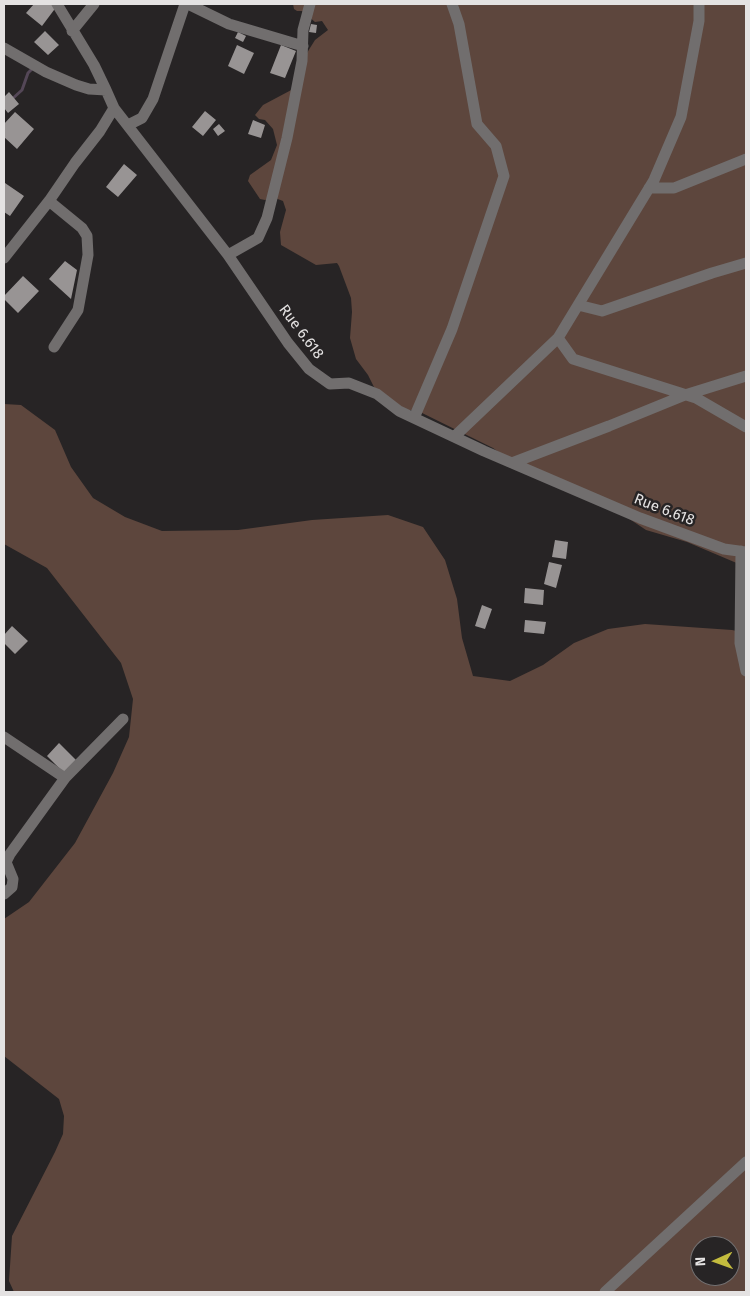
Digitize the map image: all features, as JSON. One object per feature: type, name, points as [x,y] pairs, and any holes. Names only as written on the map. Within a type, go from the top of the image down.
[{"type":"street","name":"Rue 6.618","points":[[57,4],[94,65],[114,108],[228,255],[288,343],[309,369],[330,384],[350,383],[377,394],[399,411],[454,437],[640,518],[724,549],[744,552]]},
{"type":"street","points":[[72,31],[94,4]]},
{"type":"street","points":[[128,125],[142,118],[153,99],[186,4],[229,24],[303,46]]},
{"type":"street","points":[[228,255],[258,238],[267,218],[287,138],[302,61],[303,30],[310,4]]},
{"type":"street","points":[[414,418],[452,330],[504,176],[496,146],[477,124],[458,24],[452,4]]},
{"type":"street","points":[[454,437],[558,338],[649,188],[681,117],[699,21],[699,4]]},
{"type":"street","points":[[4,48],[46,72],[76,85],[88,89],[106,90]]},
{"type":"street","points":[[4,258],[100,132],[114,108]]},
{"type":"street","points":[[649,188],[674,188],[746,159]]},
{"type":"street","points":[[49,201],[82,228],[87,236],[88,255],[78,310],[54,348]]},
{"type":"street","points":[[578,305],[602,311],[746,263]]},
{"type":"street","points":[[558,338],[573,359],[696,398],[746,426]]},
{"type":"street","points":[[512,463],[686,395],[746,376]]},
{"type":"street","points":[[744,552],[740,643],[746,671]]},
{"type":"street","points":[[4,894],[12,887],[13,879],[5,861],[65,778],[123,719]]},
{"type":"street","points":[[4,737],[65,778]]},
{"type":"street","points":[[605,1292],[746,1162]]},
{"type":"shaded area","points":[[293,4],[746,4],[746,567],[687,542],[646,530],[619,512],[501,454],[493,448],[416,410],[408,410],[390,403],[374,387],[356,359],[350,338],[351,298],[339,266],[337,263],[316,265],[281,245],[280,232],[286,210],[283,201],[275,198],[260,199],[248,181],[250,175],[271,160],[277,145],[273,129],[265,120],[259,119],[255,115],[263,105],[295,88],[304,58],[315,40],[328,30],[322,21],[315,22],[302,11],[294,9]]},
{"type":"shaded area","points":[[4,404],[21,405],[55,430],[71,467],[93,498],[125,517],[162,531],[238,530],[312,520],[388,515],[423,527],[445,560],[457,599],[462,638],[473,676],[510,681],[543,665],[574,643],[608,629],[645,624],[732,630],[746,633],[746,1292],[14,1292],[9,1281],[12,1236],[63,1134],[64,1116],[59,1099],[4,1056],[4,919],[29,902],[75,843],[113,773],[129,737],[133,699],[121,663],[47,568],[4,544]]},
{"type":"building","points":[[34,4],[54,4],[57,6],[42,26],[26,13]]},
{"type":"building","points":[[311,24],[317,25],[316,33],[309,32]]},
{"type":"building","points":[[45,31],[59,45],[48,55],[34,42]]},
{"type":"building","points":[[238,32],[246,36],[243,42],[235,38]]},
{"type":"building","points":[[237,45],[254,53],[244,74],[228,66]]},
{"type":"building","points":[[281,45],[296,51],[285,78],[270,73]]},
{"type":"building","points":[[9,92],[19,104],[8,113],[4,108],[4,97]]},
{"type":"building","points":[[205,111],[216,120],[203,136],[192,127]]},
{"type":"building","points":[[15,112],[34,129],[17,149],[4,137],[4,124]]},
{"type":"building","points":[[253,120],[265,125],[261,138],[248,134]]},
{"type":"building","points":[[219,124],[225,131],[218,136],[213,129]]},
{"type":"building","points":[[124,164],[137,175],[118,197],[106,187]]},
{"type":"building","points":[[5,183],[24,196],[10,216],[4,212]]},
{"type":"building","points":[[65,261],[77,270],[71,299],[49,279]]},
{"type":"building","points":[[23,276],[39,291],[18,313],[4,299],[4,296]]},
{"type":"building","points":[[555,540],[568,542],[566,559],[552,557]]},
{"type":"building","points":[[549,562],[562,565],[556,588],[544,584]]},
{"type":"building","points":[[525,588],[544,590],[543,605],[524,603]]},
{"type":"building","points":[[482,605],[492,609],[485,629],[475,626]]},
{"type":"building","points":[[525,620],[546,622],[544,634],[524,632]]},
{"type":"building","points":[[12,626],[28,641],[15,654],[4,643],[4,635]]},
{"type":"building","points":[[59,743],[77,761],[65,774],[47,756]]},
{"type":"waterway","points":[[11,100],[22,90],[28,73],[34,67]]}]
